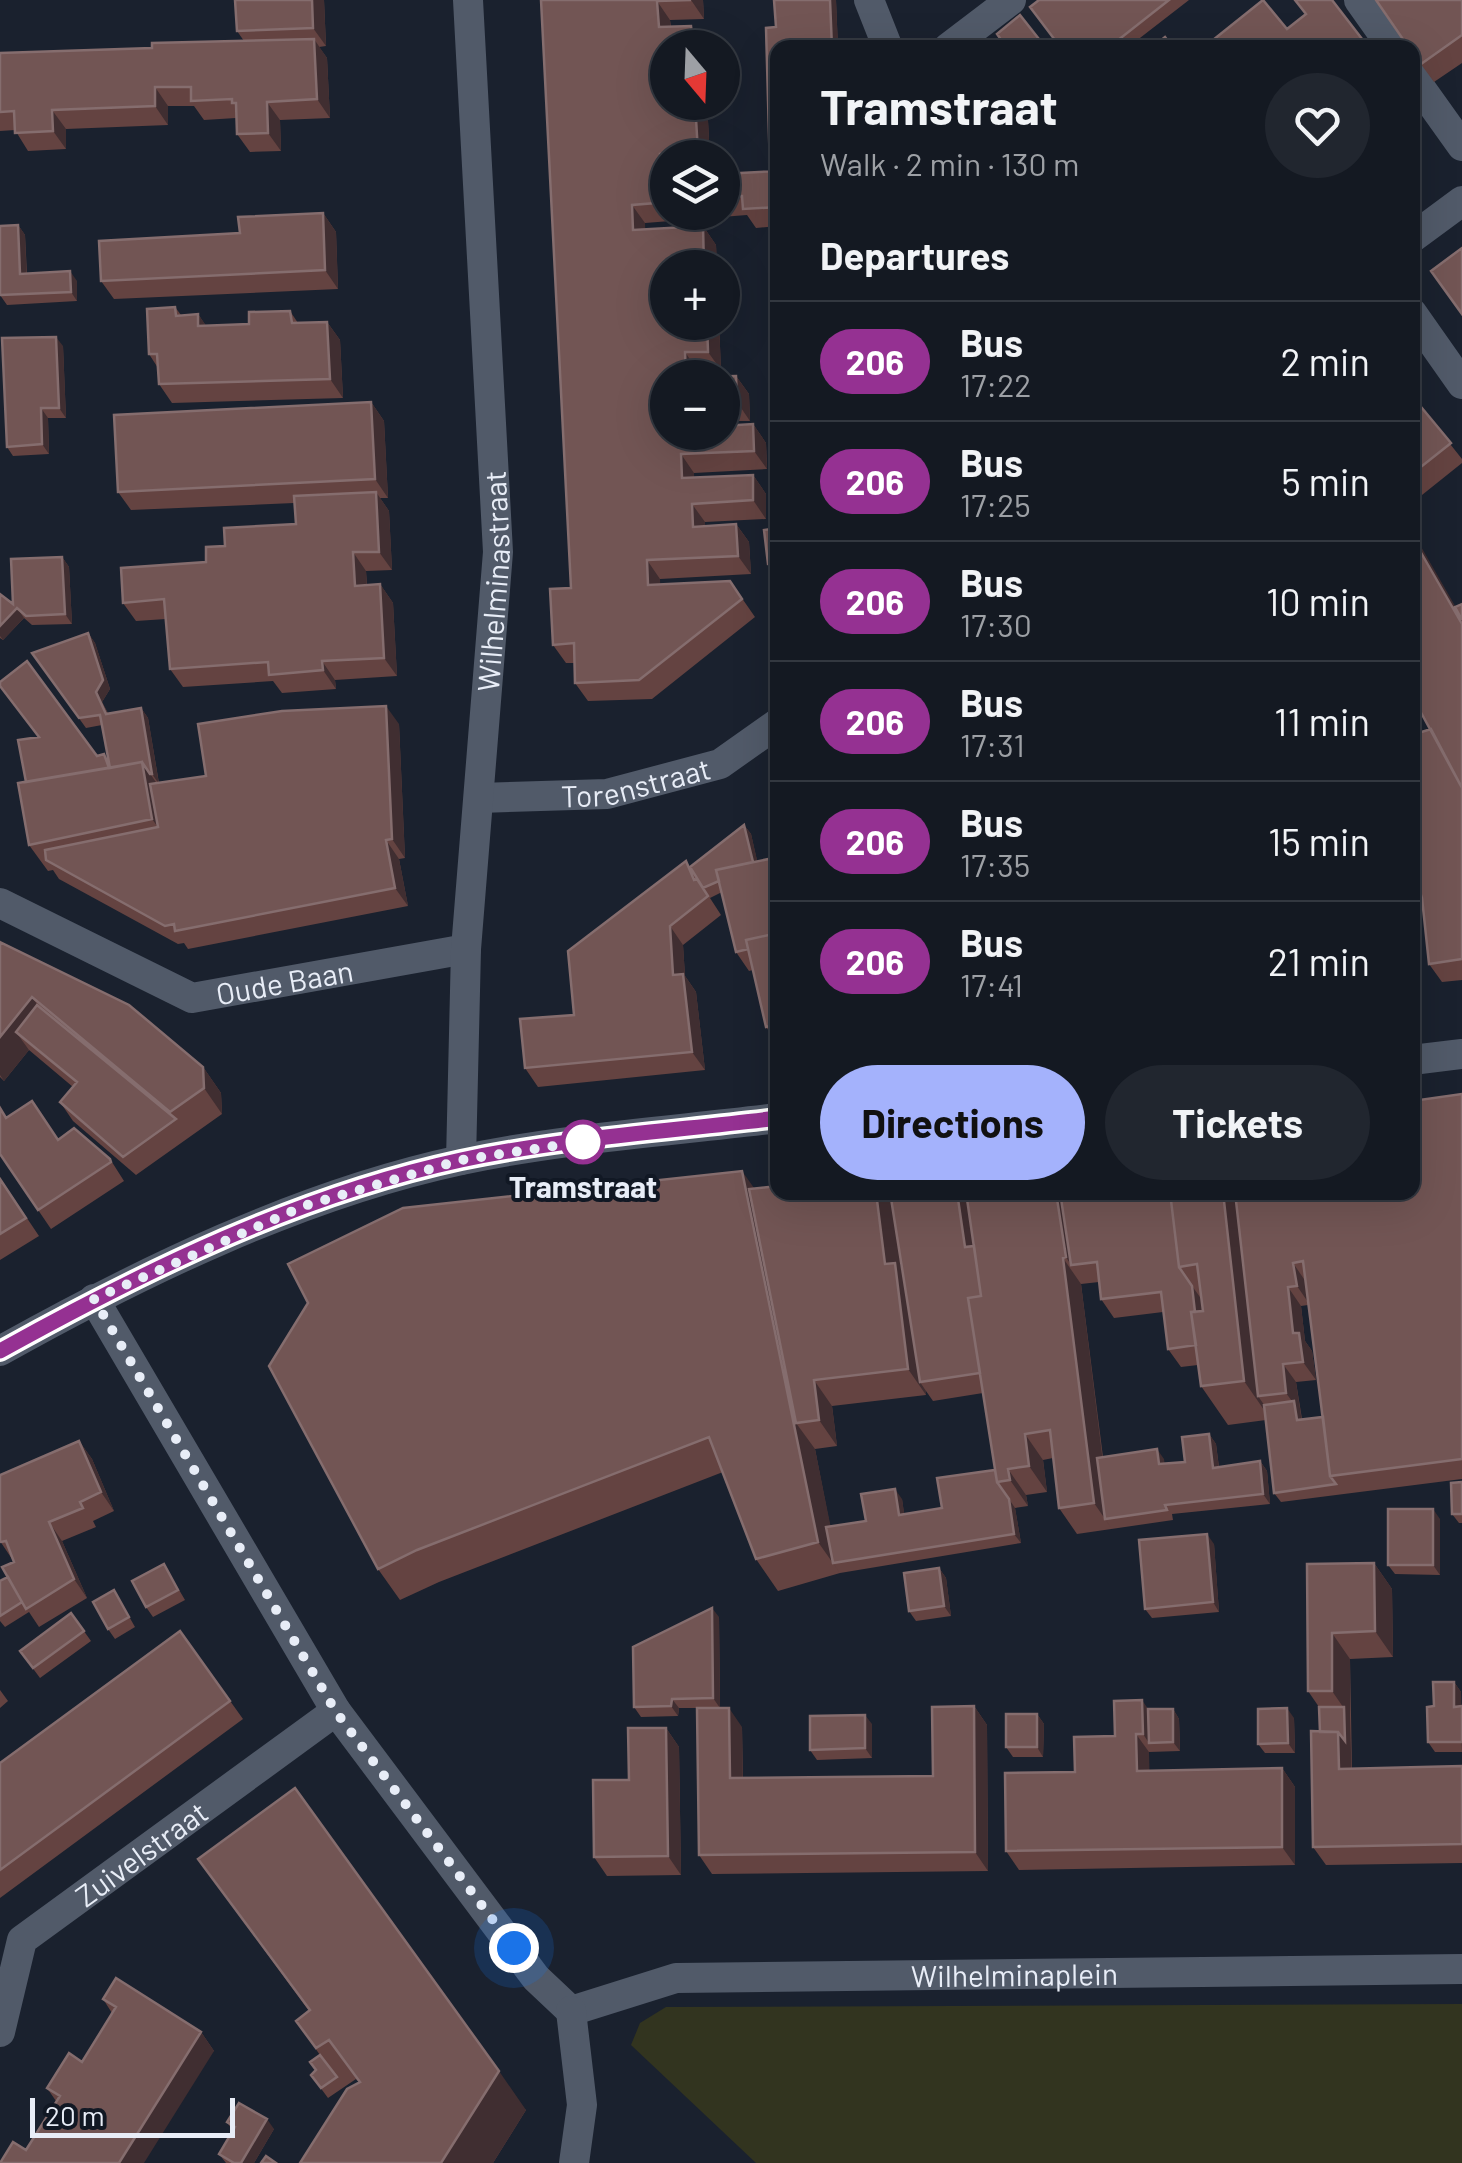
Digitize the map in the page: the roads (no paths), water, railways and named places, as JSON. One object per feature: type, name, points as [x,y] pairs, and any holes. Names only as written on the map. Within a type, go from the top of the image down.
[{"type":"street","name":"Wilhelminastraat","points":[[461,1160],[466,949],[498,552],[468,0]]},
{"type":"street","points":[[869,0],[885,40]]},
{"type":"street","points":[[959,40],[1012,0]]},
{"type":"street","points":[[1359,0],[1386,40]]},
{"type":"street","points":[[1420,87],[1462,146]]},
{"type":"street","points":[[1420,232],[1462,202]]},
{"type":"street","points":[[1420,324],[1462,384]]},
{"type":"street","name":"Torenstraat","points":[[479,798],[606,794],[720,764],[770,729]]},
{"type":"street","name":"Oude Baan","points":[[0,903],[192,998],[466,949]]},
{"type":"street","points":[[1420,1059],[1462,1054]]},
{"type":"street","points":[[0,1351],[94,1299],[304,1206],[461,1160],[770,1119]]},
{"type":"street","points":[[94,1299],[336,1712],[536,1978],[571,2010],[582,2105],[574,2163]]},
{"type":"street","name":"Zuivelstraat","points":[[0,2032],[22,1940],[336,1712]]},
{"type":"street","name":"Wilhelminaplein","points":[[571,2010],[676,1978],[1462,1969]]},
{"type":"place","name":"Tramstraat","points":[[583,1142]]}]
